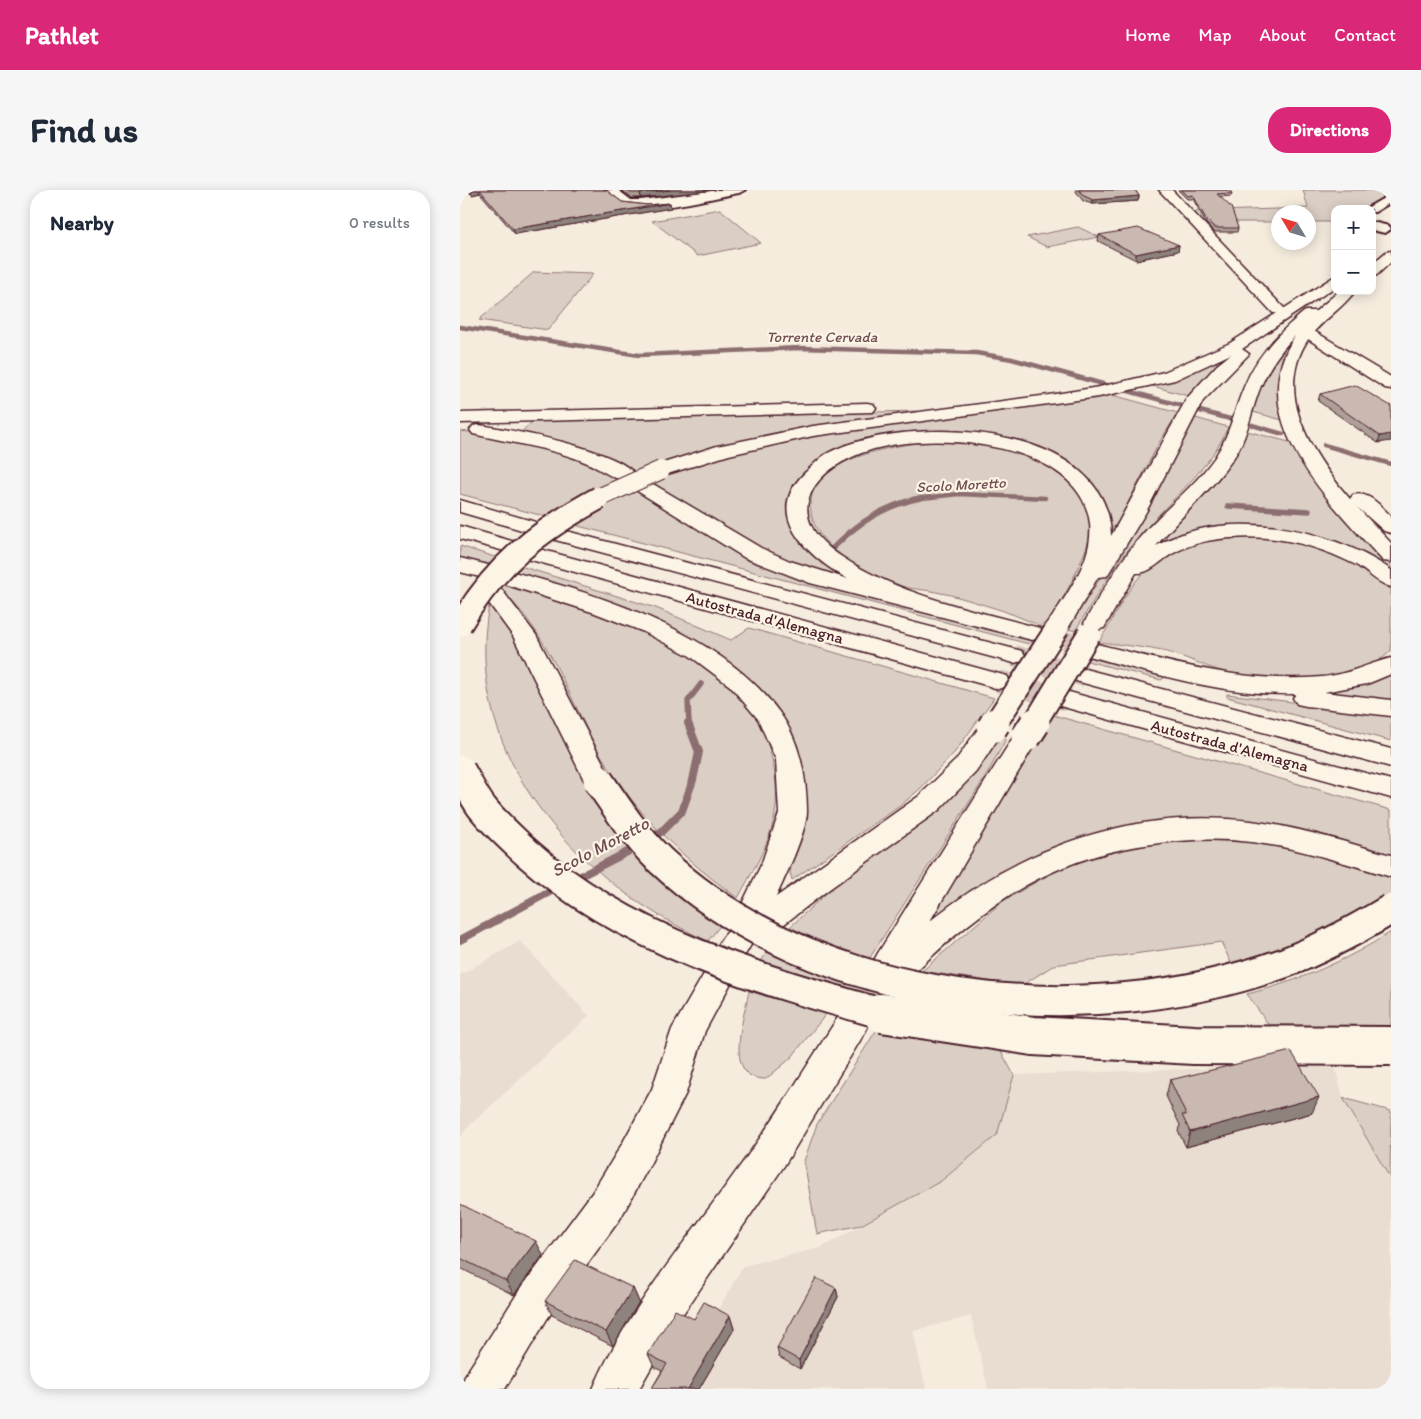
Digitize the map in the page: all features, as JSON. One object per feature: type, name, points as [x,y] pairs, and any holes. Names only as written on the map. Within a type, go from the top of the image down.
[{"type":"main road","points":[[1165,190],[1278,310]]},
{"type":"main road","points":[[1376,267],[1387,252],[1383,231]]},
{"type":"main road","points":[[1376,262],[1387,252]]},
{"type":"main road","points":[[460,625],[468,608],[490,579],[555,522],[622,486],[661,470],[724,450],[813,431],[1099,392],[1169,376],[1236,346],[1331,283]]},
{"type":"main road","points":[[1058,626],[1103,566],[1136,512],[1185,415],[1196,398],[1223,369],[1331,283]]},
{"type":"main road","points":[[1094,636],[1115,586],[1156,533],[1211,474],[1228,452],[1261,369],[1271,351],[1284,336],[1335,295]]},
{"type":"main road","points":[[1344,295],[1308,328],[1292,355],[1286,379],[1292,419],[1328,485],[1391,556]]},
{"type":"main road","points":[[1314,336],[1391,384]]},
{"type":"main road","points":[[460,418],[1013,405]]},
{"type":"main road","points":[[460,427],[506,434],[554,445],[593,460],[634,480],[753,553],[782,566],[818,578],[1032,633]]},
{"type":"main road","points":[[484,580],[593,604],[671,636],[710,658],[743,683],[765,709],[784,745],[792,780],[793,815],[771,880],[764,912],[929,803],[966,766],[1058,626],[1092,565],[1099,542],[1101,524],[1097,506],[1091,492],[1079,477],[1056,461],[1012,444],[980,438],[912,436],[849,451],[824,464],[806,480],[797,502],[796,516],[807,537],[822,553],[840,566],[917,602]]},
{"type":"main road","points":[[1308,449],[1391,527]]},
{"type":"main road","points":[[460,506],[532,527]]},
{"type":"main road","points":[[1391,580],[1359,558],[1309,539],[1254,531],[1220,532],[1175,544],[1140,566],[1026,737],[922,905],[896,963],[966,906],[1014,876],[1058,854],[1101,841],[1155,832],[1208,829],[1261,833],[1334,849],[1391,866]]},
{"type":"main road","points":[[460,532],[508,546]]},
{"type":"main road","name":"Autostrada d'Alemagna","points":[[554,534],[1014,656]]},
{"type":"main road","name":"Autostrada d'Alemagna","points":[[532,553],[998,681]]},
{"type":"main road","points":[[460,564],[484,580],[524,635],[598,780],[627,824],[660,860],[732,914],[788,943],[828,960],[908,985],[981,996],[1039,1000],[1129,997],[1177,991],[1240,978],[1323,948],[1391,908]]},
{"type":"main road","points":[[1094,636],[1213,680],[1273,694],[1391,708]]},
{"type":"main road","points":[[1213,680],[1274,685],[1326,685],[1363,678],[1391,665]]},
{"type":"main road","name":"Autostrada d'Alemagna","points":[[1085,676],[1391,758]]},
{"type":"main road","name":"Autostrada d'Alemagna","points":[[1069,700],[1391,789]]},
{"type":"main road","points":[[460,770],[482,806],[514,841],[551,874],[602,909],[692,953],[800,990],[892,1016],[1033,1036],[1194,1045],[1391,1046]]},
{"type":"main road","points":[[481,1389],[533,1305],[606,1206],[635,1156],[668,1093],[689,1029],[733,951]]},
{"type":"main road","points":[[615,1389],[660,1312],[771,1154],[852,1024]]},
{"type":"street","points":[[611,190],[621,200],[629,203],[648,204],[739,190]]},
{"type":"street","points":[[1376,206],[1391,197]]},
{"type":"shaded area","points":[[1303,190],[1391,190],[1391,197],[1376,206],[1331,205],[1331,222],[1316,222],[1316,205],[1307,205]]},
{"type":"shaded area","points":[[720,209],[761,243],[698,256],[652,221]]},
{"type":"shaded area","points":[[1271,209],[1271,222],[1194,222],[1185,212]]},
{"type":"shaded area","points":[[1078,227],[1099,237],[1047,247],[1027,237]]},
{"type":"shaded area","points":[[534,272],[593,274],[548,330],[479,320]]},
{"type":"shaded area","points":[[1281,349],[1284,350],[1278,377],[1278,400],[1282,420],[1253,412],[1261,379]]},
{"type":"shaded area","points":[[1214,361],[1218,363],[1188,396],[1149,385]]},
{"type":"shaded area","points":[[1109,394],[1178,413],[1160,441],[1118,522],[1109,532],[1100,498],[1089,481],[1077,470],[1059,458],[1023,445],[976,436],[853,449],[797,491],[806,529],[815,551],[832,569],[845,576],[842,580],[762,551],[647,480],[735,452],[789,439]]},
{"type":"shaded area","points":[[918,411],[919,414],[698,452],[635,474],[520,433],[534,420]]},
{"type":"shaded area","points":[[1192,417],[1228,427],[1201,470],[1153,520],[1123,556],[1075,631],[1068,629],[1118,550]]},
{"type":"shaded area","points":[[460,431],[523,442],[563,454],[622,479],[551,518],[460,494]]},
{"type":"shaded area","points":[[1247,431],[1293,443],[1345,515],[1391,565],[1391,572],[1320,537],[1183,535],[1166,540],[1161,538]]},
{"type":"shaded area","points":[[924,442],[948,442],[1004,449],[1031,457],[1056,469],[1076,485],[1088,507],[1090,534],[1079,566],[1065,595],[1046,623],[1041,626],[1001,610],[962,598],[904,587],[852,563],[836,552],[824,539],[815,525],[811,509],[813,492],[820,480],[831,470],[862,455]]},
{"type":"shaded area","points":[[634,486],[736,550],[803,579],[1033,640],[1029,644],[567,523]]},
{"type":"shaded area","points":[[1231,535],[1263,536],[1296,541],[1341,556],[1368,571],[1391,590],[1391,651],[1375,663],[1355,671],[1308,679],[1283,679],[1259,678],[1237,674],[1218,670],[1167,652],[1099,642],[1132,586],[1149,567],[1167,554],[1185,546]]},
{"type":"shaded area","points":[[460,546],[501,559],[492,568],[460,558]]},
{"type":"shaded area","points":[[520,566],[656,608],[731,640],[749,628],[994,698],[955,752],[921,788],[900,806],[792,880],[790,873],[795,848],[764,695],[744,673],[700,643],[649,618],[512,573]]},
{"type":"shaded area","points":[[505,582],[617,619],[671,643],[720,673],[743,697],[756,717],[766,738],[775,775],[776,801],[774,819],[768,840],[738,898],[680,852],[662,835],[630,798],[602,757],[545,646],[517,606],[499,589]]},
{"type":"shaded area","points":[[489,605],[495,607],[510,624],[565,735],[723,922],[708,941],[662,917],[618,888],[577,852],[542,811],[513,766],[494,716],[485,662]]},
{"type":"shaded area","points":[[1090,657],[1161,675],[1164,678],[1161,680],[1087,661]]},
{"type":"shaded area","points":[[1391,672],[1391,701],[1330,695],[1329,691],[1361,684]]},
{"type":"shaded area","points":[[1227,694],[1391,714],[1391,741],[1227,697]]},
{"type":"shaded area","points":[[1053,715],[1391,810],[1391,855],[1332,837],[1270,825],[1142,826],[942,921],[926,915]]},
{"type":"shaded area","points":[[998,737],[1006,739],[986,776],[869,959],[824,943],[790,927],[835,885],[919,823]]},
{"type":"shaded area","points":[[1207,839],[1269,843],[1391,872],[1391,902],[1234,969],[1221,942],[1054,965],[1021,986],[922,971],[1003,901],[1055,871],[1081,861],[1136,846]]},
{"type":"shaded area","points":[[1391,932],[1391,1032],[1275,1034],[1247,994],[1285,983],[1322,969],[1357,952]]},
{"type":"shaded area","points":[[520,941],[589,1016],[468,1127],[460,1138],[460,975]]},
{"type":"shaded area","points":[[769,949],[848,982],[845,988],[760,963]]},
{"type":"shaded area","points":[[749,991],[826,1014],[791,1058],[766,1079],[752,1077],[744,1069],[740,1059],[739,1046]]},
{"type":"shaded area","points":[[879,1026],[998,1046],[1014,1075],[997,1135],[941,1181],[861,1225],[817,1234],[804,1161],[817,1124]]},
{"type":"shaded area","points":[[1334,1064],[1343,1098],[1391,1180],[1391,1389],[988,1389],[971,1316],[913,1331],[926,1389],[673,1389],[743,1266],[821,1248],[941,1181],[997,1135],[1014,1075]]},
{"type":"shaded area","points":[[1343,1098],[1391,1111],[1390,1178]]},
{"type":"building","points":[[480,190],[606,190],[622,202],[647,205],[670,203],[513,229]]},
{"type":"building","points":[[626,190],[670,190],[631,193]]},
{"type":"building","points":[[1079,190],[1135,190],[1139,196],[1093,200],[1084,196]]},
{"type":"building","points":[[1182,190],[1229,190],[1232,193],[1217,194],[1231,207],[1238,228],[1215,228],[1206,219],[1193,195],[1188,196]]},
{"type":"building","points":[[1138,228],[1179,245],[1136,254],[1099,235]]},
{"type":"building","points":[[1355,385],[1391,406],[1391,434],[1380,436],[1320,394]]},
{"type":"building","points":[[1291,1051],[1319,1097],[1190,1132],[1182,1115],[1186,1115],[1170,1080]]},
{"type":"building","points":[[460,1204],[536,1241],[506,1281],[460,1258]]},
{"type":"building","points":[[575,1260],[633,1288],[606,1332],[545,1301]]},
{"type":"building","points":[[816,1278],[836,1288],[799,1360],[777,1348]]},
{"type":"building","points":[[704,1302],[730,1316],[688,1389],[652,1388],[667,1364],[648,1354],[675,1310],[694,1319]]},
{"type":"waterway","name":"Torrente Cervada","points":[[460,327],[639,355],[799,348],[976,353],[1012,359],[1179,405]]},
{"type":"waterway","name":"Torrente Cervada","points":[[1200,411],[1230,419]]},
{"type":"waterway","name":"Torrente Cervada","points":[[1252,425],[1283,434]]},
{"type":"waterway","name":"Torrente Cervada","points":[[1324,445],[1391,464]]},
{"type":"waterway","name":"Scolo Moretto","points":[[918,498],[959,494],[1045,498]]},
{"type":"waterway","name":"Scolo Moretto","points":[[833,548],[873,516],[895,505],[918,498]]},
{"type":"waterway","name":"Scolo Moretto","points":[[913,499],[918,498]]},
{"type":"waterway","name":"Scolo Moretto","points":[[1228,506],[1309,511]]},
{"type":"waterway","name":"Scolo Moretto","points":[[689,724],[688,701],[701,684]]},
{"type":"waterway","name":"Scolo Moretto","points":[[650,839],[661,832],[682,811],[693,780],[699,752],[688,723]]},
{"type":"waterway","name":"Scolo Moretto","points":[[573,880],[639,846]]},
{"type":"waterway","name":"Scolo Moretto","points":[[460,940],[559,887]]},
{"type":"tunnel","points":[[1032,633],[1097,651]]},
{"type":"tunnel","points":[[1014,656],[1085,676]]},
{"type":"tunnel","points":[[998,681],[1069,700]]}]
